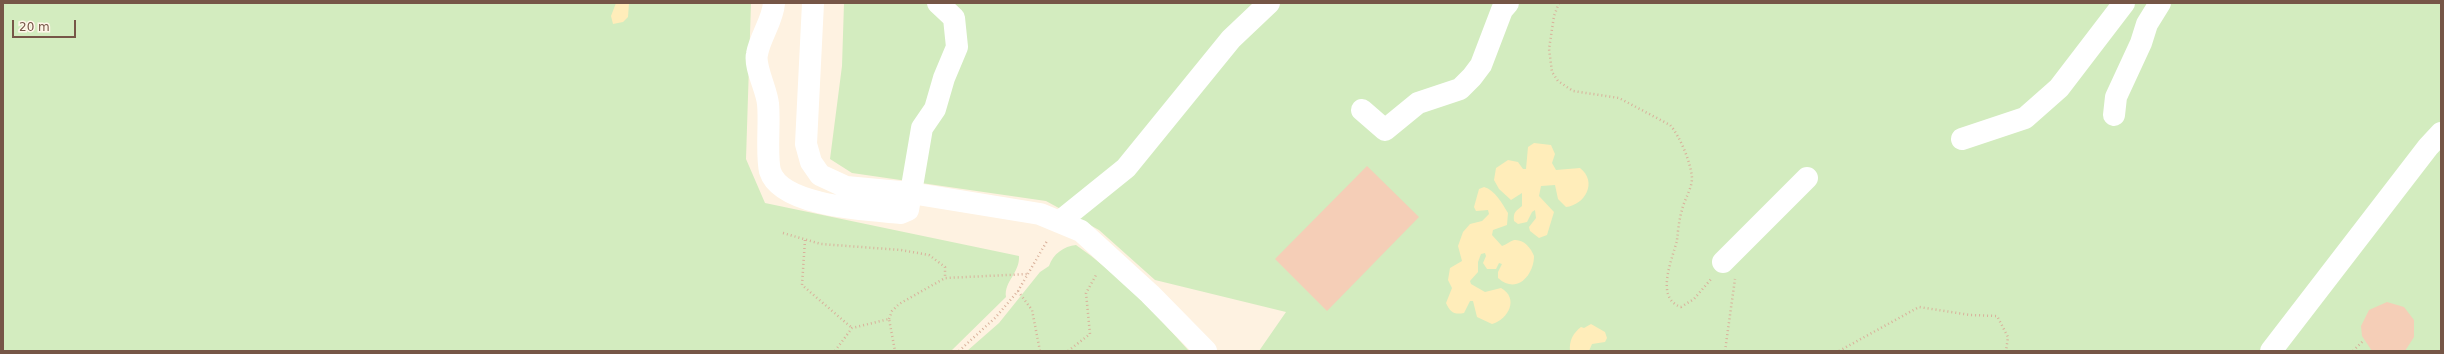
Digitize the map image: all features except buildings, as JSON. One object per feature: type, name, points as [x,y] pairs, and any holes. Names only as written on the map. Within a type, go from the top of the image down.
[{"type":"lane","points":[[774,3],[774,10],[764,31],[756,56],[768,102],[770,171],[775,181],[792,193],[825,203],[901,213],[908,210],[922,128],[936,109],[944,78],[957,47],[954,18],[938,3]]},
{"type":"lane","points":[[813,3],[806,144],[811,162],[820,175],[846,187],[911,193],[1040,214],[1081,231],[1107,254],[1206,351]]},
{"type":"lane","points":[[1059,222],[1126,168],[1231,39],[1269,3]]},
{"type":"lane","points":[[1362,110],[1385,130],[1418,103],[1460,88],[1481,65],[1502,10],[1508,3]]},
{"type":"lane","points":[[1962,139],[2025,118],[2059,88],[2124,3]]},
{"type":"lane","points":[[2114,115],[2116,96],[2142,43],[2152,3]]},
{"type":"lane","points":[[2147,24],[2160,3]]},
{"type":"lane","points":[[2272,351],[2428,147],[2441,133]]},
{"type":"lane","points":[[1723,262],[1807,178]]},
{"type":"path","points":[[1559,3],[1554,16],[1549,49],[1552,72],[1558,80],[1574,91],[1619,98],[1670,125],[1675,131],[1690,169],[1691,185],[1681,211],[1668,276],[1668,294],[1672,302],[1681,307],[1688,304],[1706,287],[1723,262],[1735,276],[1736,286],[1725,351]]},
{"type":"path","points":[[959,351],[996,317],[1018,291],[1059,222]]},
{"type":"path","points":[[783,234],[821,244],[901,250],[929,255],[945,267],[945,278]]},
{"type":"path","points":[[805,240],[802,285],[852,328]]},
{"type":"path","points":[[1068,351],[1090,334],[1086,293],[1107,254]]},
{"type":"path","points":[[895,351],[889,319],[892,311],[900,304],[945,278],[1029,274]]},
{"type":"path","points":[[1018,291],[1032,310],[1040,351]]},
{"type":"path","points":[[1839,351],[1918,307],[1970,315],[1997,316],[2008,337],[2006,351]]},
{"type":"path","points":[[834,351],[852,328],[889,319]]},
{"type":"path","points":[[2353,351],[2364,340]]},
{"type":"green space","points":[[3,3],[751,3],[746,159],[765,203],[1019,256],[1019,262],[1007,286],[1006,297],[951,351],[3,351]]},
{"type":"green space","points":[[844,3],[2441,3],[2441,351],[1259,351],[1286,312],[1155,280],[1099,230],[1046,201],[852,173],[830,159],[842,66]]},
{"type":"green space","points":[[1076,245],[1107,268],[1136,295],[1189,351],[967,351],[999,323],[1040,272],[1049,266],[1056,254],[1067,247]]},
{"type":"sand","points":[[616,3],[629,3],[628,17],[623,22],[613,24],[611,16]]},
{"type":"sand","points":[[1534,143],[1551,145],[1555,154],[1552,163],[1556,170],[1580,168],[1588,180],[1587,192],[1584,197],[1579,202],[1566,207],[1558,199],[1555,185],[1541,186],[1539,196],[1554,212],[1547,235],[1539,238],[1530,231],[1529,227],[1536,218],[1535,210],[1532,212],[1527,222],[1518,224],[1514,221],[1515,214],[1522,206],[1522,193],[1511,200],[1499,189],[1494,180],[1496,168],[1508,160],[1518,162],[1523,169],[1526,169],[1528,147]]},
{"type":"sand","points":[[1484,187],[1495,194],[1508,213],[1507,225],[1493,230],[1492,235],[1502,246],[1514,240],[1521,241],[1529,247],[1534,256],[1528,276],[1518,284],[1512,284],[1505,283],[1498,278],[1498,272],[1502,264],[1499,263],[1496,269],[1487,269],[1483,263],[1486,256],[1485,253],[1481,254],[1478,262],[1478,272],[1470,281],[1471,284],[1485,292],[1501,288],[1510,297],[1511,302],[1510,308],[1503,318],[1492,324],[1477,317],[1473,301],[1470,301],[1464,313],[1461,314],[1453,312],[1449,309],[1446,303],[1452,288],[1448,280],[1450,268],[1462,261],[1458,246],[1463,232],[1470,224],[1482,221],[1489,214],[1488,210],[1476,211],[1474,207],[1479,189]]},
{"type":"sand","points":[[1591,324],[1605,332],[1607,338],[1605,342],[1592,344],[1589,351],[1570,351],[1571,341],[1576,332],[1581,327],[1584,328]]}]
